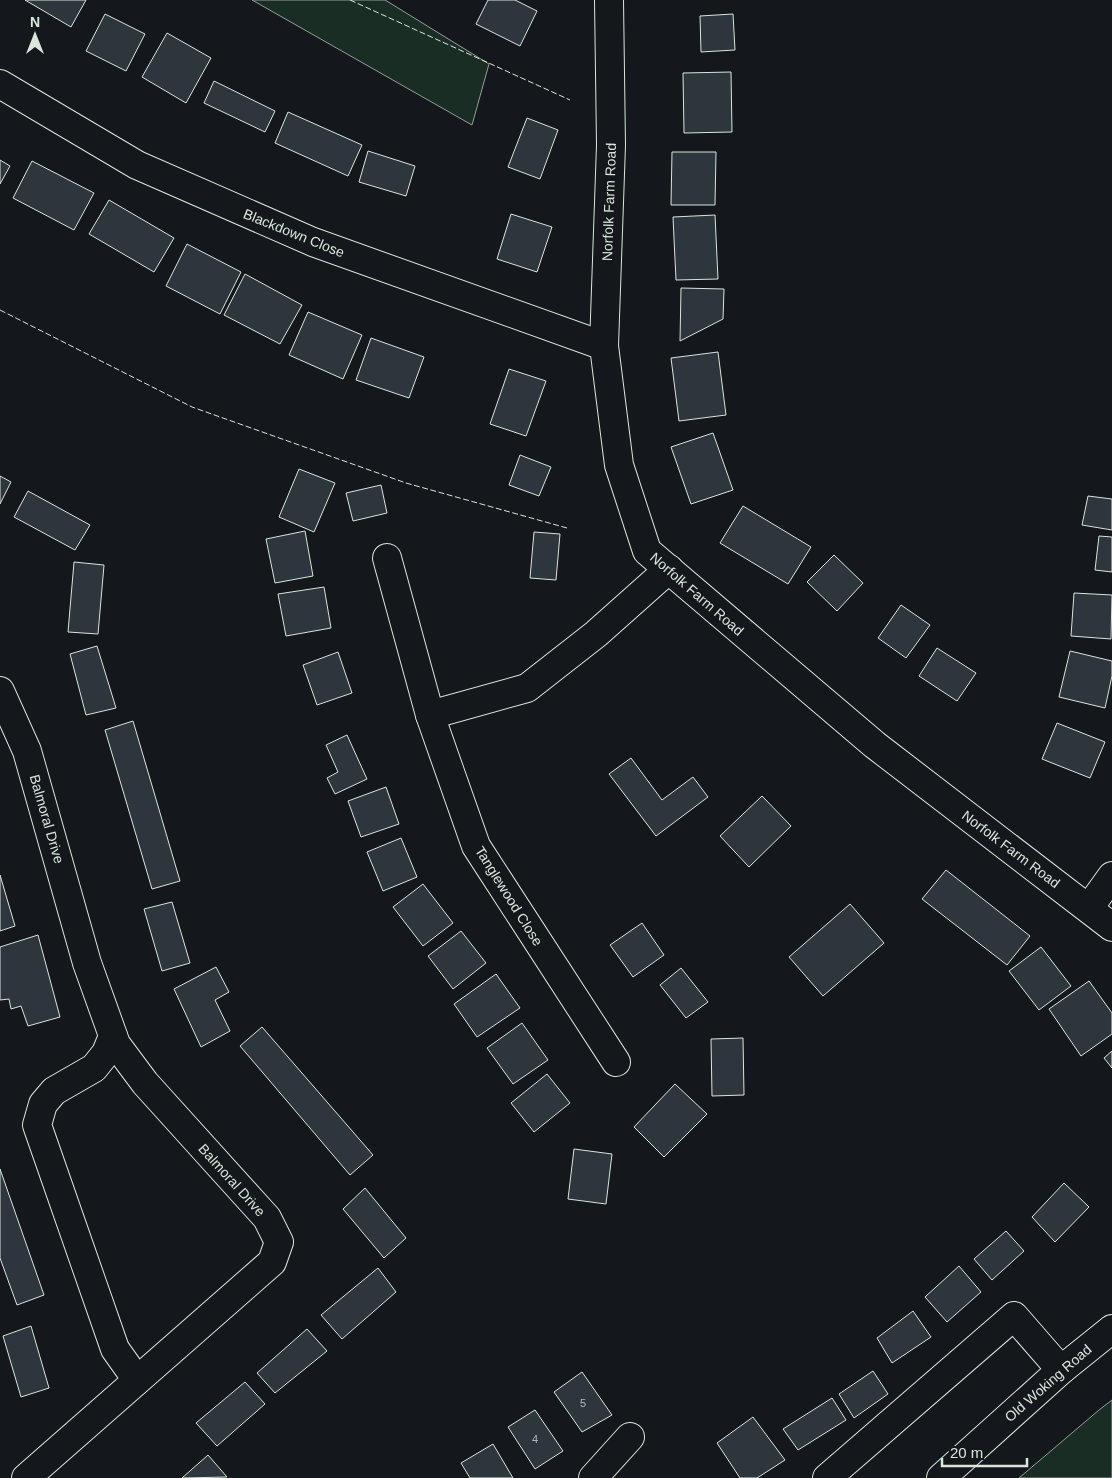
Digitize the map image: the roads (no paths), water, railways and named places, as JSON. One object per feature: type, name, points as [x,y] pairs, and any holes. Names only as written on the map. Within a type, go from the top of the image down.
[{"type":"street","name":"Norfolk Farm Road","points":[[609,0],[611,145],[604,346],[619,465],[647,551],[875,745],[1112,927]]},
{"type":"street","name":"Blackdown Close","points":[[0,84],[137,165],[312,242],[604,346]]},
{"type":"street","name":"Tanglewood Close","points":[[386,558],[430,715],[476,846],[616,1062]]},
{"type":"street","points":[[430,715],[527,688],[596,634],[669,569]]},
{"type":"street","name":"Balmoral Drive","points":[[0,691],[28,751],[87,962],[116,1044],[145,1083],[267,1218],[279,1242],[272,1262],[26,1478]]},
{"type":"street","points":[[1089,908],[1112,876]]},
{"type":"street","points":[[113,1036],[106,1053],[94,1068],[54,1091],[43,1104],[37,1125],[116,1349],[138,1380]]},
{"type":"street","points":[[827,1478],[1014,1316],[1061,1370]]},
{"type":"street","name":"Old Woking Road","points":[[941,1478],[1061,1370],[1112,1329]]},
{"type":"street","points":[[592,1478],[630,1437]]}]
